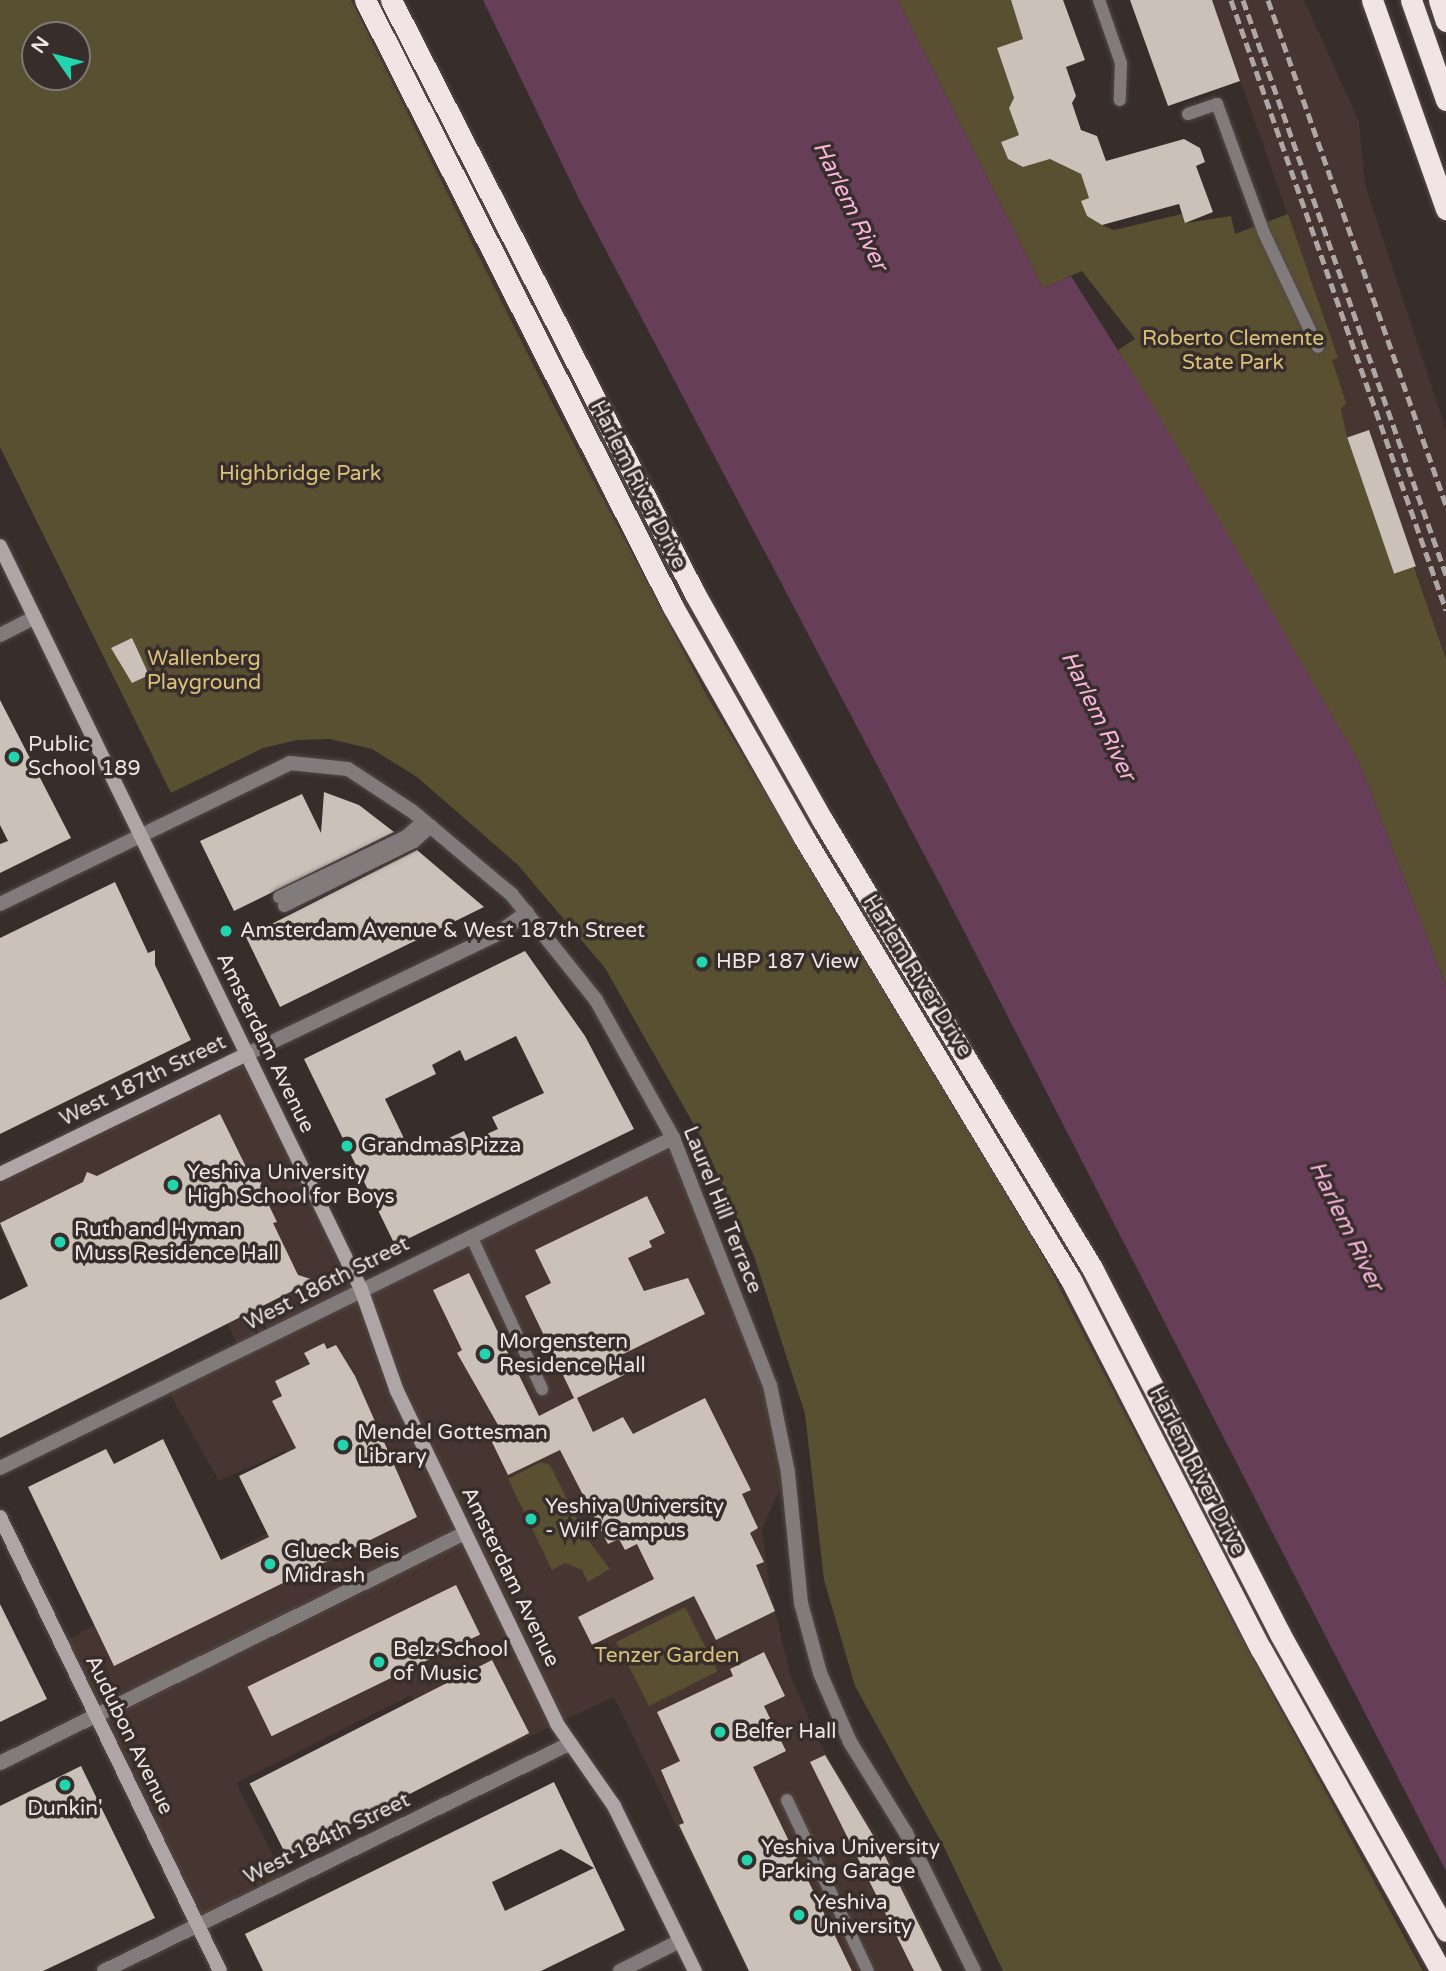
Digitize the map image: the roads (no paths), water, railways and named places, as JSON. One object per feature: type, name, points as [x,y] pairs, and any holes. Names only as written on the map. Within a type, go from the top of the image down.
[{"type":"highway","name":"Harlem River Drive","points":[[365,0],[673,607],[803,836],[1071,1280],[1261,1649],[1441,1971]]},
{"type":"highway","name":"Harlem River Drive","points":[[391,0],[695,594],[830,832],[1092,1268],[1280,1634],[1446,1931]]},
{"type":"highway","points":[[1372,0],[1446,208]]},
{"type":"highway","points":[[1411,0],[1446,100]]},
{"type":"highway","points":[[1439,0],[1446,21]]},
{"type":"main road","name":"Amsterdam Avenue","points":[[0,546],[361,1289],[397,1391],[466,1534],[569,1744],[614,1806],[695,1971]]},
{"type":"main road","name":"West 187th Street","points":[[0,1174],[247,1054]]},
{"type":"main road","name":"Audubon Avenue","points":[[0,1517],[220,1971]]},
{"type":"street","points":[[0,635],[35,617]]},
{"type":"street","name":"Laurel Hill Terrace","points":[[0,904],[290,763],[348,769],[428,823],[527,912],[596,1000],[673,1138],[769,1385],[788,1473],[800,1603],[820,1673],[850,1742],[906,1833],[974,1971]]},
{"type":"street","name":"West 187th Street","points":[[247,1054],[497,934],[527,912]]},
{"type":"street","name":"West 186th Street","points":[[0,1468],[673,1138]]},
{"type":"street","points":[[0,1763],[466,1534]]},
{"type":"street","name":"West 184th Street","points":[[104,1971],[569,1744]]},
{"type":"street","points":[[620,1971],[680,1941]]},
{"type":"lane","points":[[1098,0],[1121,62],[1119,100]]},
{"type":"lane","points":[[1188,114],[1217,104],[1264,233],[1318,347]]},
{"type":"lane","points":[[282,901],[414,842],[428,823]]},
{"type":"lane","points":[[471,1236],[542,1389]]},
{"type":"lane","points":[[787,1800],[868,1971]]},
{"type":"water","name":"Harlem River","points":[[483,0],[898,0],[1043,288],[1071,276],[1155,409],[1359,762],[1446,986],[1446,1871],[945,894],[581,203]]},
{"type":"railway","points":[[1231,0],[1446,610]]},
{"type":"railway","points":[[1243,0],[1446,575]]},
{"type":"railway","points":[[1268,0],[1446,505]]},
{"type":"place","name":"Public School 189","points":[[14,757]]},
{"type":"place","name":"Amsterdam Avenue & West 187th Street","points":[[226,931]]},
{"type":"place","name":"HBP 187 View","points":[[702,962]]},
{"type":"place","name":"Grandmas Pizza","points":[[347,1146]]},
{"type":"place","name":"Yeshiva University High School for Boys","points":[[173,1185]]},
{"type":"place","name":"Ruth and Hyman Muss Residence Hall","points":[[60,1242]]},
{"type":"place","name":"Morgenstern Residence Hall","points":[[485,1354]]},
{"type":"place","name":"Mendel Gottesman Library","points":[[343,1445]]},
{"type":"place","name":"Yeshiva University - Wilf Campus","points":[[531,1519]]},
{"type":"place","name":"Glueck Beis Midrash","points":[[270,1564]]},
{"type":"place","name":"Belz School of Music","points":[[379,1662]]},
{"type":"place","name":"Belfer Hall","points":[[720,1732]]},
{"type":"place","name":"Dunkin'","points":[[65,1785]]},
{"type":"place","name":"Yeshiva University Parking Garage","points":[[747,1860]]},
{"type":"place","name":"Yeshiva University","points":[[799,1915]]},
{"type":"park label","name":"Roberto Clemente State Park","points":[[1233,351]]},
{"type":"park label","name":"Highbridge Park","points":[[300,474]]},
{"type":"park label","name":"Wallenberg Playground","points":[[204,671]]},
{"type":"park label","name":"Tenzer Garden","points":[[667,1656]]}]
